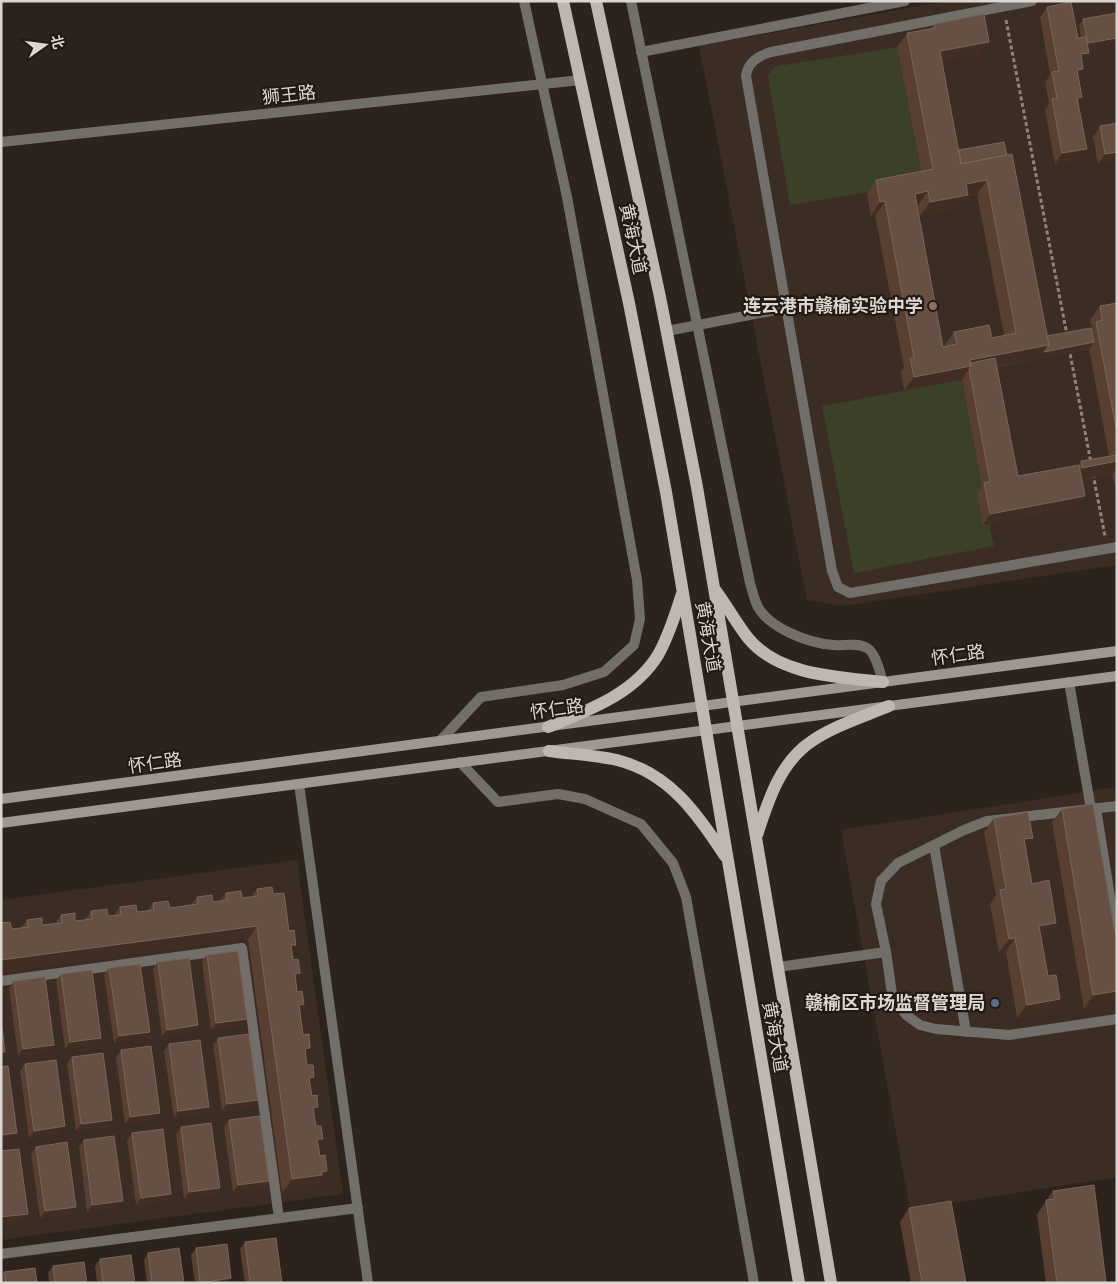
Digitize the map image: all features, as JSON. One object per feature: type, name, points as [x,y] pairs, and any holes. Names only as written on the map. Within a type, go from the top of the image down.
[{"type":"main road","name":"黄海大道","points":[[563,1],[629,303],[666,492],[799,1283]]},
{"type":"main road","name":"黄海大道","points":[[596,1],[667,331],[697,487],[831,1283]]},
{"type":"main road","points":[[714,589],[749,639],[768,655],[791,667],[820,675],[883,682]]},
{"type":"main road","points":[[548,726],[596,707],[622,692],[641,677],[657,656],[666,638],[683,592]]},
{"type":"main road","name":"怀仁路","points":[[1,800],[1117,651]]},
{"type":"main road","points":[[1,823],[1117,676]]},
{"type":"main road","points":[[756,838],[769,797],[779,778],[798,754],[812,741],[889,706]]},
{"type":"main road","points":[[548,751],[617,760],[649,772],[672,788],[696,812],[728,861]]},
{"type":"street","points":[[440,741],[481,697],[563,685],[604,672],[634,645],[640,619],[636,570],[567,197],[524,1]]},
{"type":"street","points":[[631,1],[750,583],[758,606],[777,626],[801,638],[831,645],[856,645],[867,648],[872,654],[883,682]]},
{"type":"street","points":[[642,52],[904,1]]},
{"type":"street","points":[[1032,1],[771,52],[757,57],[747,69],[746,76],[832,572],[838,587],[850,593],[1112,548]]},
{"type":"street","name":"狮王路","points":[[1,142],[580,80]]},
{"type":"street","points":[[667,331],[786,308]]},
{"type":"street","points":[[1069,682],[1117,941]]},
{"type":"street","points":[[460,762],[498,802],[558,794],[585,799],[641,824],[672,863],[686,897],[754,1283]]},
{"type":"street","points":[[299,784],[368,1283]]},
{"type":"street","points":[[1117,806],[987,821],[964,830],[898,863],[881,881],[876,904],[892,994],[906,1015],[920,1025],[936,1029],[1009,1035],[1117,1020]]},
{"type":"street","points":[[934,845],[966,1032]]},
{"type":"street","points":[[1,981],[242,948],[279,1218]]},
{"type":"street","points":[[778,967],[886,952]]},
{"type":"street","points":[[1,1254],[358,1208]]},
{"type":"path","points":[[1004,7],[1067,336]]},
{"type":"path","points":[[1069,346],[1112,548]]},
{"type":"shaded area","name":"连云港市赣榆实验中学","points":[[946,1],[1117,1],[1117,565],[843,606],[807,600],[699,46]]},
{"type":"shaded area","name":"赣榆区市场监督管理局","points":[[1117,787],[1117,1177],[910,1210],[841,830]]},
{"type":"shaded area","points":[[297,860],[343,1194],[1,1240],[1,900]]},
{"type":"green space","points":[[897,47],[923,183],[790,205],[768,76],[772,69],[778,66]]},
{"type":"green space","points":[[962,380],[983,492],[977,494],[983,524],[989,523],[994,546],[854,573],[822,406]]},
{"type":"building","points":[[1071,2],[1078,38],[1086,37],[1089,53],[1081,54],[1083,69],[1077,70],[1082,97],[1077,98],[1087,149],[1062,153],[1052,99],[1057,98],[1052,72],[1059,71],[1047,7]]},
{"type":"building","points":[[1117,13],[1117,38],[1088,43],[1083,19]]},
{"type":"building","points":[[984,14],[989,42],[940,51],[961,164],[1012,154],[1049,345],[970,360],[971,366],[914,377],[910,358],[914,358],[885,201],[880,202],[876,180],[933,169],[907,33],[935,28],[934,24]],"holes":[[[987,180],[1016,333],[992,338],[989,325],[954,332],[957,344],[943,347],[915,194],[928,191],[930,202],[968,195],[966,184]]]},
{"type":"building","points":[[1117,123],[1117,152],[1105,154],[1100,126]]},
{"type":"building","points":[[1004,142],[1007,155],[961,164],[959,150]]},
{"type":"building","points":[[1117,303],[1117,433],[1096,322],[1102,320],[1100,306]]},
{"type":"building","points":[[1091,328],[1094,342],[1044,352],[1049,345],[1047,336]]},
{"type":"building","points":[[995,358],[1018,476],[1079,465],[1085,496],[990,514],[984,483],[990,482],[969,369],[971,363]]},
{"type":"building","points":[[1117,455],[1117,461],[1082,468],[1081,461]]},
{"type":"building","points":[[1093,804],[1117,944],[1117,991],[1093,995],[1062,809]]},
{"type":"building","points":[[1028,812],[1033,838],[1024,839],[1032,884],[1049,880],[1056,923],[1039,926],[1048,976],[1056,975],[1060,999],[1027,1005],[1015,938],[1009,939],[1000,890],[1006,889],[994,818]]},
{"type":"building","points":[[272,887],[273,894],[284,893],[289,931],[294,930],[296,945],[291,945],[293,960],[298,959],[300,973],[295,974],[297,992],[302,991],[304,1004],[299,1005],[303,1035],[309,1034],[310,1048],[305,1049],[307,1065],[313,1065],[314,1077],[309,1078],[312,1096],[317,1095],[318,1107],[313,1108],[316,1126],[321,1126],[323,1139],[317,1139],[320,1156],[325,1155],[327,1171],[322,1172],[322,1175],[292,1179],[257,926],[1,960],[1,923],[10,922],[12,929],[28,927],[27,920],[42,918],[42,925],[62,923],[61,915],[75,913],[75,921],[92,919],[91,911],[107,909],[108,916],[121,915],[120,907],[136,905],[137,912],[154,910],[153,903],[168,901],[170,908],[198,904],[197,897],[212,895],[213,902],[227,900],[226,893],[241,891],[242,898],[258,896],[257,889]]},
{"type":"building","points":[[238,951],[247,1019],[216,1023],[207,955]]},
{"type":"building","points":[[189,958],[198,1025],[167,1030],[158,962]]},
{"type":"building","points":[[140,964],[150,1032],[119,1036],[109,968]]},
{"type":"building","points":[[92,970],[101,1038],[70,1042],[61,974]]},
{"type":"building","points":[[45,977],[54,1045],[23,1049],[14,981]]},
{"type":"building","points":[[1,1020],[5,1052],[1,1052]]},
{"type":"building","points":[[249,1034],[258,1100],[227,1104],[218,1038]]},
{"type":"building","points":[[200,1040],[209,1107],[178,1111],[169,1044]]},
{"type":"building","points":[[151,1046],[160,1113],[130,1117],[121,1050]]},
{"type":"building","points":[[103,1053],[112,1120],[81,1124],[72,1057]]},
{"type":"building","points":[[56,1060],[65,1126],[34,1131],[25,1064]]},
{"type":"building","points":[[8,1066],[17,1133],[1,1135],[1,1067]]},
{"type":"building","points":[[260,1116],[269,1181],[238,1185],[229,1120]]},
{"type":"building","points":[[211,1123],[220,1188],[189,1192],[181,1127]]},
{"type":"building","points":[[163,1129],[171,1194],[141,1198],[132,1133]]},
{"type":"building","points":[[114,1136],[123,1201],[92,1205],[84,1140]]},
{"type":"building","points":[[67,1142],[76,1207],[45,1211],[36,1147]]},
{"type":"building","points":[[19,1149],[28,1214],[1,1217],[1,1151]]},
{"type":"building","points":[[1094,1185],[1106,1283],[1057,1283],[1046,1200],[1055,1199],[1053,1191]]},
{"type":"building","points":[[951,1201],[966,1283],[922,1283],[909,1208]]},
{"type":"building","points":[[276,1238],[282,1283],[250,1283],[245,1242]]},
{"type":"building","points":[[227,1244],[231,1278],[200,1283],[196,1248]]},
{"type":"building","points":[[179,1248],[184,1283],[152,1283],[148,1253]]},
{"type":"building","points":[[131,1255],[135,1283],[103,1283],[100,1259]]},
{"type":"building","points":[[84,1262],[87,1283],[55,1283],[53,1266]]},
{"type":"building","points":[[35,1268],[37,1283],[6,1283],[4,1272]]},
{"type":"place","name":"连云港市赣榆实验中学","points":[[933,306]]},
{"type":"place","name":"赣榆区市场监督管理局","points":[[995,1003]]}]
